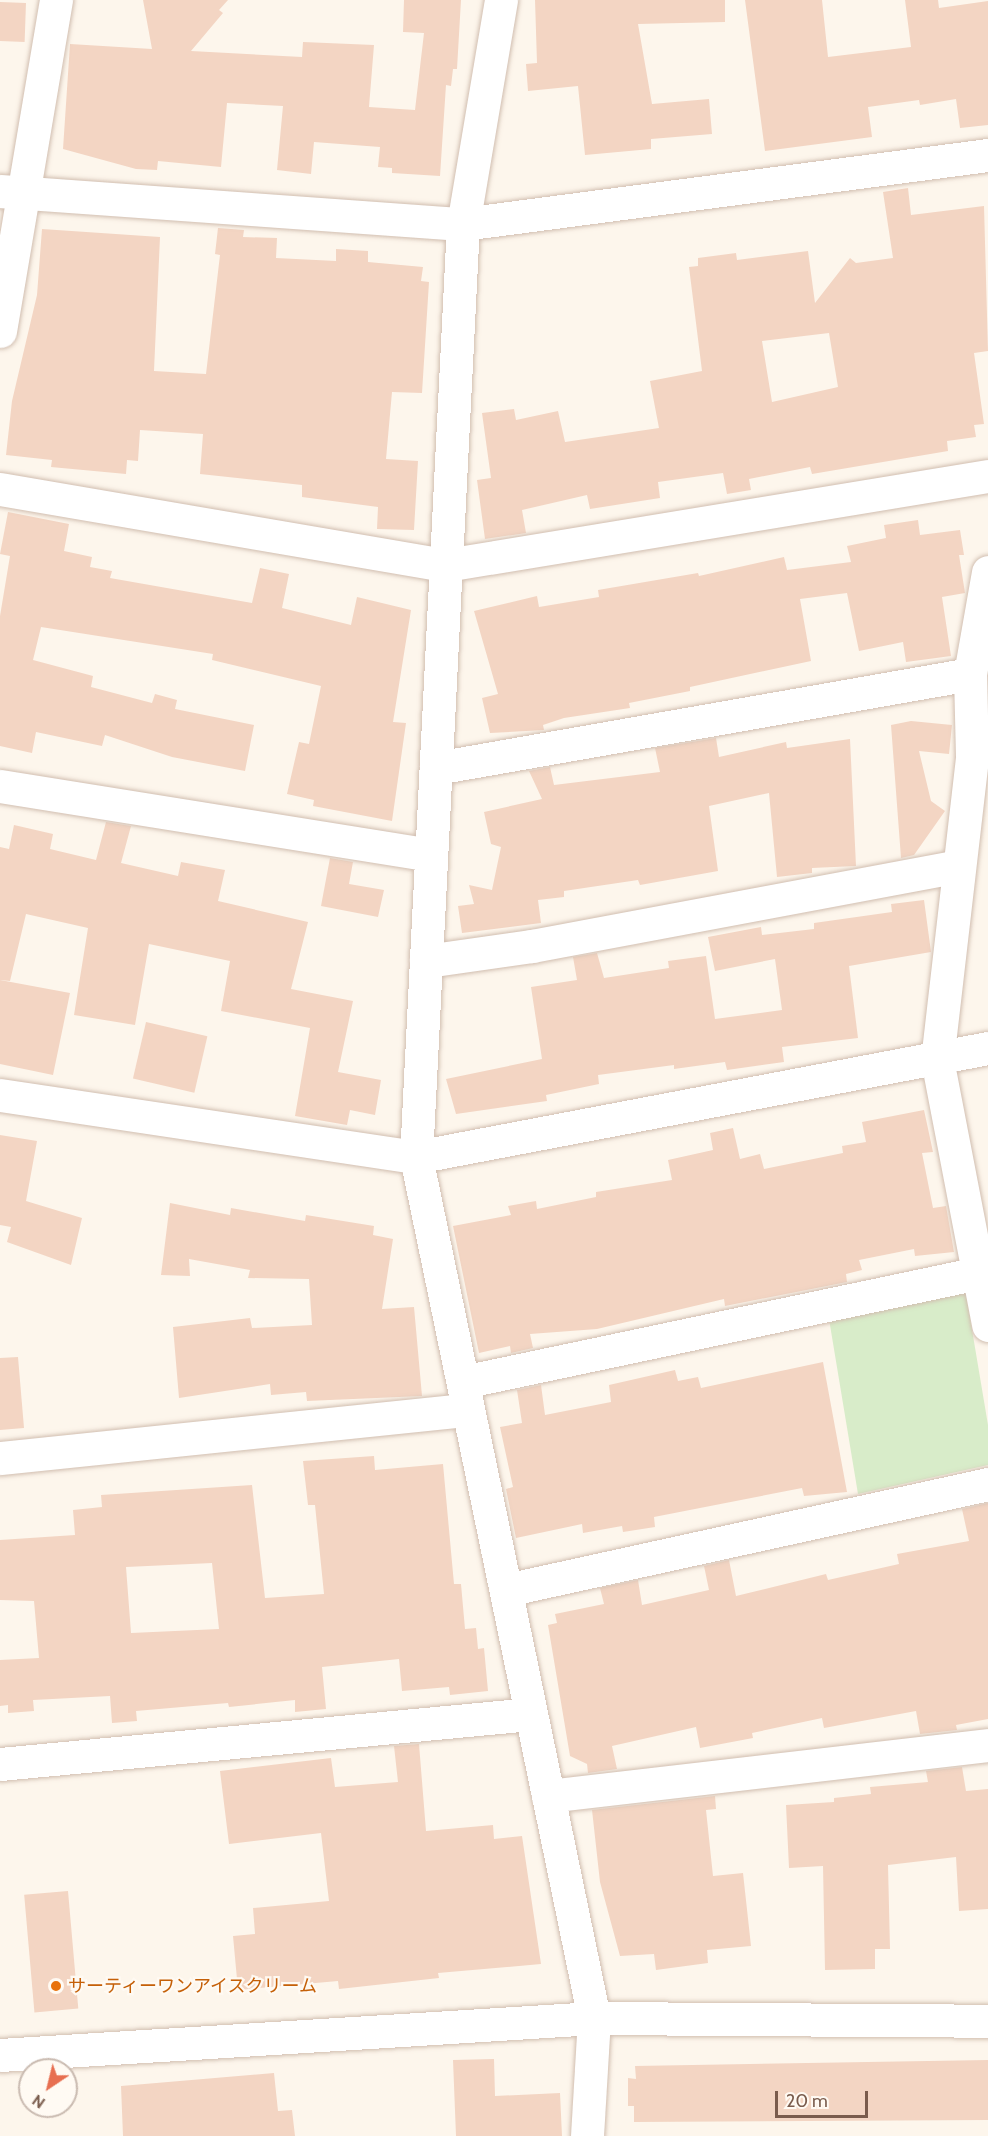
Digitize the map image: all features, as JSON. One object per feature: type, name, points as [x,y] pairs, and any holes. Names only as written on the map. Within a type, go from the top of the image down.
[{"type":"street","points":[[0,331],[11,191],[56,0]]},
{"type":"street","points":[[501,0],[463,224],[416,1156],[594,2018],[587,2136]]},
{"type":"street","points":[[11,191],[463,224],[988,155]]},
{"type":"street","points":[[0,489],[446,565],[988,476]]},
{"type":"street","points":[[988,572],[970,674],[980,756],[958,866],[937,1059],[983,1272],[988,1325]]},
{"type":"street","points":[[436,768],[970,674]]},
{"type":"street","points":[[0,786],[431,855]]},
{"type":"street","points":[[426,961],[532,946],[958,866]]},
{"type":"street","points":[[0,1095],[416,1156],[988,1048]]},
{"type":"street","points":[[0,1458],[466,1396],[983,1272]]},
{"type":"street","points":[[506,1590],[988,1484]]},
{"type":"street","points":[[0,1764],[531,1714]]},
{"type":"street","points":[[548,1796],[988,1745]]},
{"type":"street","points":[[0,2055],[594,2018],[988,2022]]},
{"type":"green space","points":[[965,1288],[988,1425],[988,1465],[858,1494],[829,1319]]},
{"type":"building","points":[[143,0],[228,0],[219,10],[223,13],[191,51],[302,57],[303,42],[374,45],[369,107],[415,110],[424,33],[403,32],[404,0],[461,0],[457,69],[453,69],[451,86],[446,85],[440,176],[392,173],[392,168],[378,167],[380,147],[314,142],[311,174],[277,170],[283,106],[227,103],[221,167],[158,161],[157,170],[136,169],[63,149],[70,44],[152,49]]},
{"type":"building","points":[[535,0],[725,0],[725,22],[638,24],[652,104],[709,99],[712,134],[651,139],[651,149],[585,155],[578,86],[528,91],[526,64],[537,63]]},
{"type":"building","points":[[745,0],[822,0],[828,57],[911,47],[905,0],[938,0],[939,8],[988,1],[988,125],[960,128],[956,99],[920,105],[919,100],[868,107],[872,137],[765,151]]},
{"type":"building","points":[[0,2],[26,3],[25,42],[0,41]]},
{"type":"building","points":[[908,188],[911,215],[984,206],[988,351],[974,353],[984,424],[974,425],[976,437],[947,441],[948,451],[812,474],[810,467],[749,479],[751,490],[727,494],[723,473],[658,482],[660,498],[590,509],[587,495],[522,510],[526,533],[485,539],[477,480],[491,478],[482,413],[514,409],[516,420],[558,411],[565,442],[659,428],[650,381],[702,371],[689,267],[698,266],[698,258],[736,253],[737,260],[808,251],[815,303],[850,258],[856,263],[893,258],[883,192]],"holes":[[[829,333],[838,387],[772,402],[762,341]]]},
{"type":"building","points":[[218,228],[244,230],[243,237],[277,238],[276,258],[336,261],[336,249],[368,251],[368,262],[423,267],[421,281],[429,282],[422,393],[392,392],[386,459],[418,461],[414,530],[377,529],[378,507],[302,497],[302,485],[200,474],[203,434],[140,430],[138,461],[127,460],[126,474],[51,467],[52,460],[6,455],[12,401],[37,295],[42,229],[160,237],[154,371],[206,374],[220,255],[215,254]]},
{"type":"building","points":[[8,512],[69,524],[64,551],[92,557],[90,567],[112,571],[110,578],[252,603],[260,568],[289,574],[282,608],[351,625],[357,597],[411,610],[393,722],[406,723],[392,821],[313,806],[314,800],[287,794],[299,742],[309,744],[321,686],[212,660],[213,654],[41,627],[33,660],[93,676],[91,687],[152,703],[155,694],[177,700],[175,709],[254,725],[245,771],[172,757],[105,735],[102,746],[36,732],[32,753],[0,746],[0,616],[10,556],[0,554]]},
{"type":"building","points":[[918,520],[920,535],[960,530],[964,555],[959,555],[965,593],[942,597],[951,656],[906,662],[903,642],[859,651],[847,593],[800,599],[811,661],[690,687],[690,691],[629,703],[630,708],[564,718],[543,725],[544,730],[490,733],[482,698],[498,694],[474,611],[537,596],[539,607],[599,597],[598,590],[698,573],[699,576],[784,557],[787,570],[851,562],[847,546],[886,538],[884,525]]},
{"type":"building","points":[[911,721],[952,725],[949,754],[919,751],[931,801],[945,811],[914,855],[901,858],[891,725]]},
{"type":"building","points":[[716,738],[719,757],[786,742],[787,748],[850,739],[856,866],[812,868],[812,873],[777,877],[769,793],[709,806],[718,871],[640,885],[638,880],[564,891],[564,897],[538,900],[541,923],[462,933],[458,906],[474,904],[469,885],[492,890],[501,847],[491,844],[484,812],[542,799],[529,771],[550,767],[554,785],[660,772],[655,748]]},
{"type":"building","points":[[106,822],[131,826],[121,863],[178,876],[181,862],[225,870],[218,901],[308,922],[291,989],[353,1001],[338,1072],[381,1080],[375,1115],[350,1110],[347,1125],[295,1116],[310,1028],[221,1011],[230,961],[149,944],[135,1025],[74,1015],[88,928],[26,914],[10,981],[0,980],[0,847],[9,849],[14,825],[53,834],[50,849],[96,860]]},
{"type":"building","points":[[330,858],[353,862],[349,884],[384,890],[378,917],[321,906]]},
{"type":"building","points":[[924,900],[931,952],[849,966],[858,1038],[782,1047],[784,1062],[727,1070],[725,1062],[674,1069],[674,1065],[598,1075],[599,1084],[546,1095],[547,1101],[456,1114],[446,1079],[542,1059],[531,987],[577,980],[573,957],[597,953],[604,978],[669,968],[668,961],[706,956],[715,1019],[782,1010],[775,959],[715,971],[708,937],[761,927],[762,935],[814,929],[814,923],[892,912],[891,904]]},
{"type":"building","points":[[0,980],[70,993],[53,1075],[0,1064]]},
{"type":"building","points":[[146,1022],[207,1036],[194,1093],[133,1079]]},
{"type":"building","points":[[924,1110],[933,1152],[922,1153],[933,1208],[946,1206],[954,1252],[915,1256],[914,1249],[859,1260],[862,1270],[846,1274],[847,1282],[725,1306],[724,1299],[597,1329],[530,1334],[533,1348],[511,1353],[510,1346],[479,1353],[453,1226],[511,1215],[508,1206],[536,1201],[537,1209],[596,1197],[596,1192],[672,1180],[668,1160],[713,1150],[710,1133],[733,1128],[740,1159],[760,1154],[764,1169],[843,1153],[842,1146],[866,1142],[862,1122]]},
{"type":"building","points":[[0,1135],[37,1141],[26,1201],[82,1218],[71,1265],[7,1242],[11,1227],[0,1225]]},
{"type":"building","points":[[170,1203],[230,1215],[231,1208],[305,1221],[306,1215],[374,1226],[373,1235],[393,1239],[382,1309],[414,1307],[422,1396],[307,1401],[306,1392],[271,1395],[270,1384],[179,1398],[173,1327],[250,1318],[252,1328],[312,1325],[309,1279],[248,1278],[250,1270],[189,1259],[190,1276],[161,1275]]},
{"type":"building","points":[[18,1357],[24,1428],[0,1430],[0,1358]]},
{"type":"building","points":[[823,1362],[847,1492],[804,1496],[802,1488],[654,1517],[655,1527],[623,1532],[622,1526],[583,1533],[582,1524],[516,1538],[506,1489],[513,1487],[500,1427],[522,1423],[517,1390],[541,1385],[545,1415],[611,1402],[609,1385],[675,1370],[678,1381],[698,1377],[701,1388]]},
{"type":"building","points":[[374,1456],[375,1470],[443,1464],[454,1584],[461,1584],[465,1629],[476,1628],[478,1649],[484,1648],[488,1691],[450,1695],[449,1687],[402,1691],[399,1659],[322,1667],[326,1709],[295,1712],[295,1700],[229,1707],[228,1703],[136,1711],[137,1721],[112,1723],[110,1696],[33,1700],[34,1711],[8,1713],[8,1705],[0,1706],[0,1660],[39,1658],[34,1601],[0,1600],[0,1540],[75,1535],[73,1510],[102,1507],[101,1495],[252,1485],[265,1598],[324,1594],[315,1505],[308,1505],[303,1461]],"holes":[[[212,1563],[219,1629],[131,1633],[126,1567]]]},
{"type":"building","points":[[988,1503],[988,1719],[956,1725],[957,1730],[920,1734],[916,1711],[824,1728],[822,1718],[752,1733],[753,1738],[700,1748],[696,1727],[612,1746],[617,1769],[588,1773],[587,1764],[570,1756],[548,1625],[557,1623],[555,1614],[604,1604],[600,1588],[638,1580],[642,1605],[709,1590],[704,1566],[729,1560],[736,1596],[826,1574],[828,1580],[899,1564],[897,1554],[969,1541],[962,1509]]},
{"type":"building","points":[[419,1744],[426,1831],[493,1825],[494,1839],[522,1836],[541,1964],[438,1973],[439,1978],[339,1989],[338,1981],[238,1990],[233,1936],[255,1934],[253,1908],[329,1901],[321,1833],[229,1844],[220,1771],[331,1758],[335,1787],[398,1782],[394,1746]]},
{"type":"building","points":[[962,1767],[966,1791],[988,1789],[988,1909],[959,1911],[956,1857],[888,1865],[890,1949],[875,1949],[875,1969],[825,1970],[823,1866],[789,1868],[786,1805],[834,1802],[834,1798],[871,1794],[870,1787],[928,1782],[926,1771]]},
{"type":"building","points":[[715,1796],[716,1809],[706,1810],[713,1876],[743,1873],[751,1946],[707,1950],[708,1963],[656,1970],[654,1954],[620,1956],[600,1882],[592,1810]]},
{"type":"building","points":[[68,1891],[78,2009],[34,2012],[24,1895]]},
{"type":"building","points":[[494,2059],[495,2096],[560,2093],[562,2136],[456,2136],[453,2060]]},
{"type":"building","points":[[988,2060],[988,2120],[634,2122],[634,2106],[628,2106],[628,2078],[636,2079],[635,2066]]},
{"type":"building","points":[[274,2073],[278,2111],[292,2110],[295,2136],[123,2136],[121,2086]]},
{"type":"place","name":"サーティーワンアイスクリーム","points":[[56,1986]]}]
